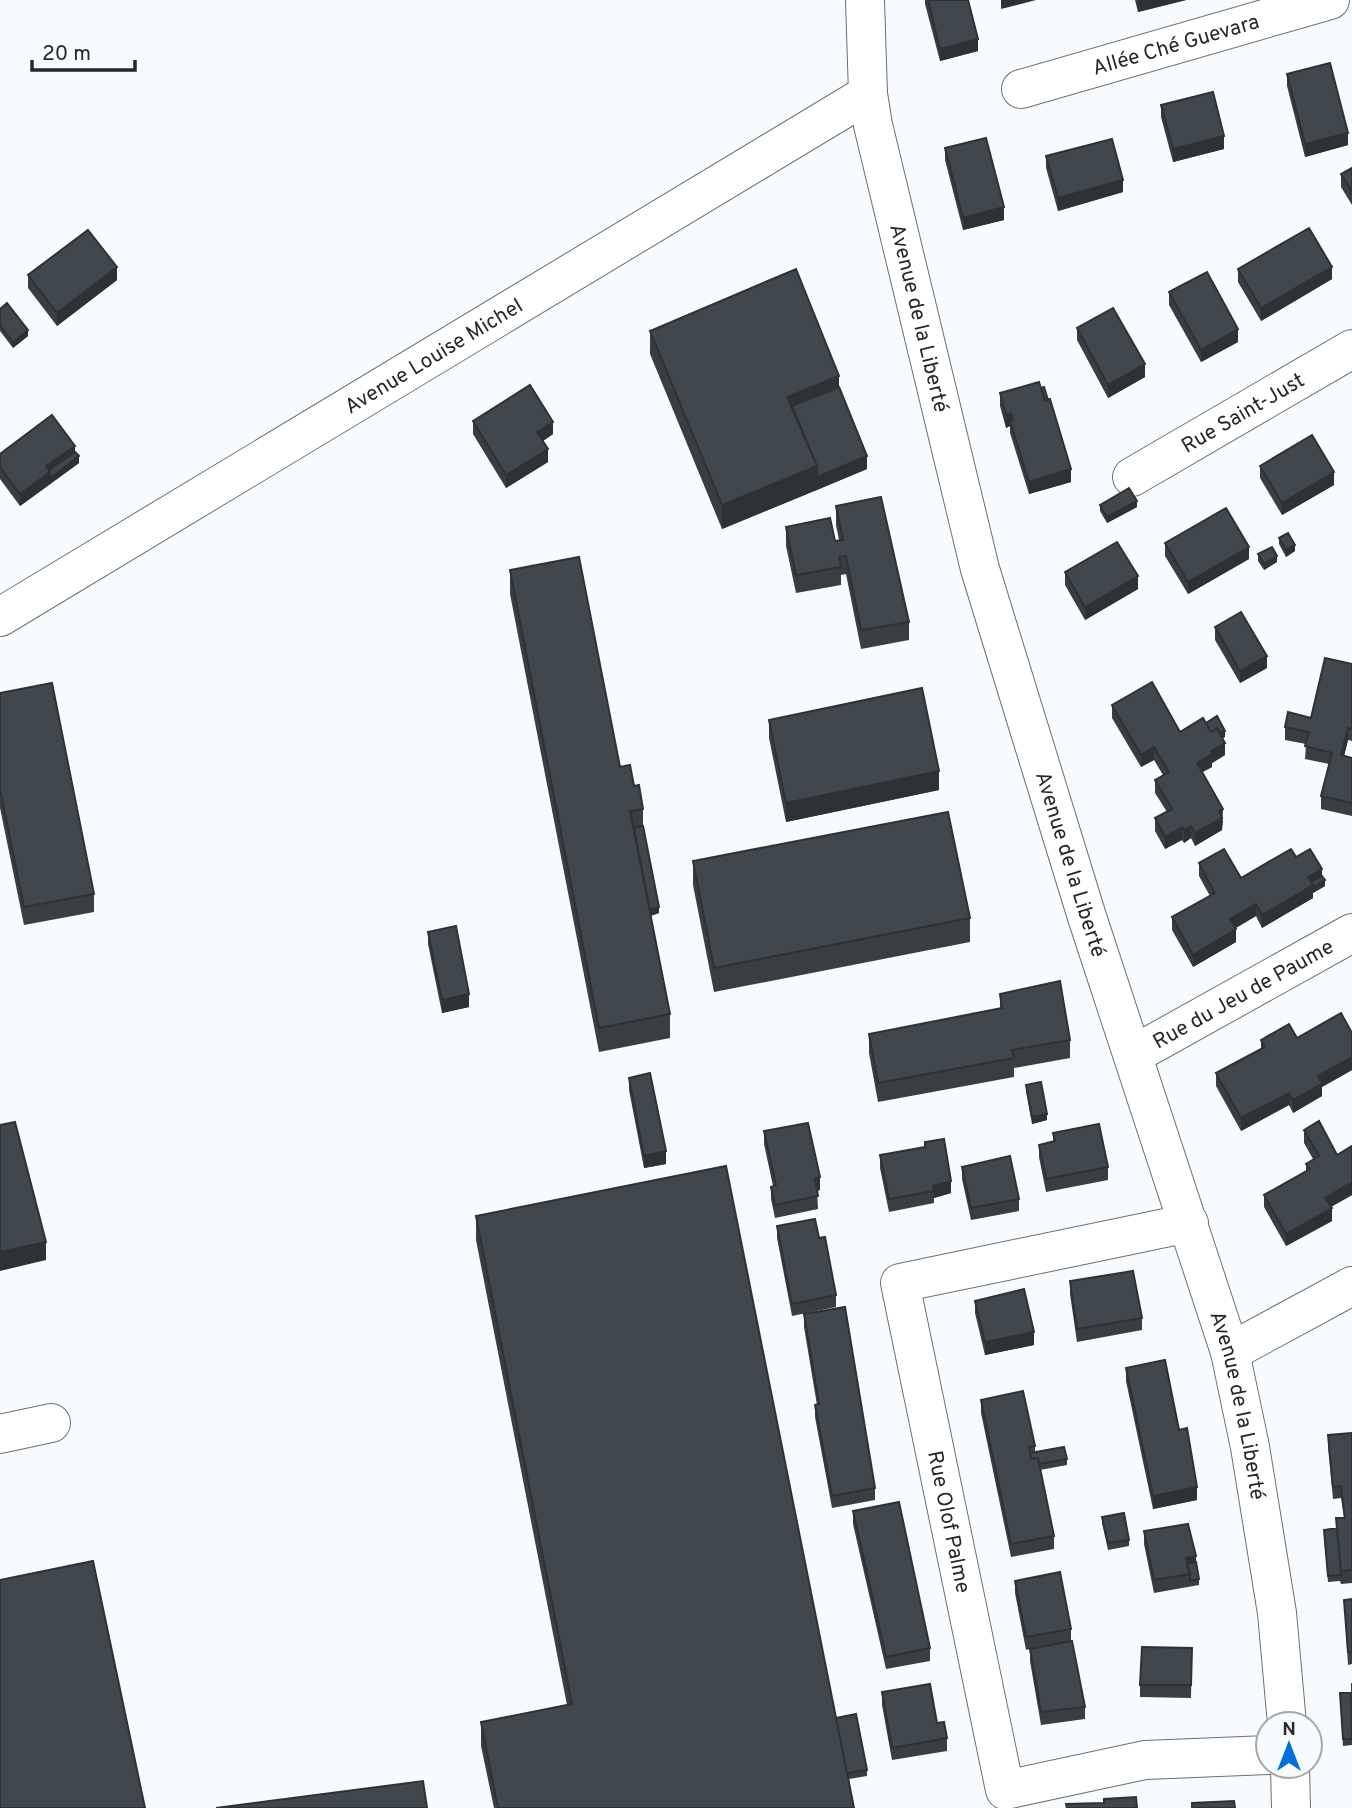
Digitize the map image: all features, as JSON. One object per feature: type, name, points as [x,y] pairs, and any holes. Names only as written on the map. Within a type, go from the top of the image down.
[{"type":"street","name":"Avenue de la Liberté","points":[[865,0],[868,94],[873,125],[978,562],[1087,917],[1230,1352],[1251,1447],[1277,1613],[1286,1710]]},
{"type":"street","name":"Allée Ché Guevara","points":[[1021,89],[1330,0]]},
{"type":"street","name":"Avenue Louise Michel","points":[[0,617],[868,94]]},
{"type":"street","name":"Rue Saint-Just","points":[[1132,477],[1352,349]]},
{"type":"street","name":"Rue du Jeu de Paume","points":[[1133,1055],[1352,933]]},
{"type":"street","name":"Rue Olof Palme","points":[[1189,1223],[900,1283],[1005,1790],[1145,1760],[1254,1756]]},
{"type":"street","points":[[1230,1352],[1352,1286]]},
{"type":"street","points":[[0,1434],[51,1423]]},
{"type":"street","points":[[1290,1780],[1291,1808]]},
{"type":"building","points":[[928,0],[968,0],[978,39],[940,49]]},
{"type":"building","points":[[1330,63],[1348,133],[1305,144],[1287,74]]},
{"type":"building","points":[[1213,92],[1224,136],[1173,149],[1161,105]]},
{"type":"building","points":[[986,138],[1004,207],[963,218],[945,148]]},
{"type":"building","points":[[1112,139],[1123,180],[1058,198],[1046,156]]},
{"type":"building","points":[[1352,168],[1352,192],[1341,174]]},
{"type":"building","points":[[1309,228],[1332,267],[1261,308],[1238,269]]},
{"type":"building","points":[[88,230],[117,267],[57,313],[28,275]]},
{"type":"building","points":[[796,269],[839,376],[787,397],[817,466],[722,505],[650,331]]},
{"type":"building","points":[[1207,272],[1238,329],[1201,350],[1169,292]]},
{"type":"building","points":[[7,303],[28,330],[13,342],[0,325],[0,309]]},
{"type":"building","points":[[1113,308],[1145,364],[1108,385],[1077,328]]},
{"type":"building","points":[[1039,382],[1045,401],[1050,399],[1071,469],[1029,482],[1010,421],[1013,420],[1011,413],[1006,415],[1000,393]]},
{"type":"building","points":[[530,385],[553,422],[537,432],[548,449],[506,475],[473,421]]},
{"type":"building","points":[[839,387],[867,456],[817,477],[817,466],[792,406]]},
{"type":"building","points":[[1044,387],[1048,400],[1045,401],[1041,388]]},
{"type":"building","points":[[52,415],[75,446],[46,466],[50,472],[20,494],[0,467],[0,454]]},
{"type":"building","points":[[1312,435],[1334,472],[1282,503],[1260,466]]},
{"type":"building","points":[[75,452],[79,456],[50,478],[49,470]]},
{"type":"building","points":[[1129,488],[1137,501],[1107,517],[1100,505]]},
{"type":"building","points":[[881,497],[909,622],[861,630],[846,556],[839,557],[841,567],[796,575],[786,527],[830,518],[835,541],[843,540],[836,506]]},
{"type":"building","points":[[1226,508],[1249,547],[1188,582],[1165,543]]},
{"type":"building","points":[[1288,533],[1295,545],[1286,550],[1279,538]]},
{"type":"building","points":[[1117,542],[1138,576],[1085,607],[1065,572]]},
{"type":"building","points":[[1272,547],[1277,556],[1264,564],[1258,554]]},
{"type":"building","points":[[579,557],[620,767],[630,765],[634,786],[639,785],[643,809],[630,811],[670,1014],[599,1028],[510,570]]},
{"type":"building","points":[[1241,612],[1267,656],[1240,671],[1215,627]]},
{"type":"building","points":[[1325,658],[1352,664],[1352,729],[1348,728],[1341,755],[1352,758],[1352,803],[1321,796],[1332,753],[1305,746],[1309,732],[1285,727],[1288,712],[1311,718]]},
{"type":"building","points":[[1152,682],[1180,732],[1203,718],[1211,732],[1217,728],[1225,743],[1197,763],[1223,809],[1219,811],[1222,818],[1195,833],[1191,826],[1184,830],[1182,827],[1165,837],[1155,818],[1172,809],[1155,780],[1169,772],[1154,747],[1141,755],[1112,705]]},
{"type":"building","points":[[52,683],[94,894],[24,907],[0,789],[0,693]]},
{"type":"building","points":[[922,688],[939,771],[786,803],[769,720]]},
{"type":"building","points":[[1217,716],[1225,731],[1220,733],[1217,728],[1211,732],[1206,723]]},
{"type":"building","points":[[948,812],[970,918],[714,968],[693,861]]},
{"type":"building","points":[[643,826],[659,907],[650,910],[634,828]]},
{"type":"building","points":[[1224,849],[1241,878],[1291,849],[1296,857],[1310,849],[1322,869],[1308,877],[1313,885],[1262,915],[1256,904],[1230,919],[1236,929],[1193,955],[1172,917],[1215,893],[1199,863]]},
{"type":"building","points":[[1322,876],[1325,880],[1313,887],[1311,882]]},
{"type":"building","points":[[456,926],[469,994],[442,1000],[428,932]]},
{"type":"building","points":[[1060,981],[1070,1040],[1012,1050],[1014,1058],[878,1083],[869,1034],[1002,1008],[1000,994]]},
{"type":"building","points":[[1341,1013],[1352,1033],[1352,1057],[1318,1076],[1322,1084],[1293,1100],[1289,1093],[1241,1118],[1216,1073],[1265,1047],[1261,1040],[1289,1024],[1297,1038]]},
{"type":"building","points":[[650,1073],[666,1151],[644,1156],[629,1078]]},
{"type":"building","points":[[1041,1082],[1047,1114],[1032,1117],[1026,1085]]},
{"type":"building","points":[[1319,1121],[1337,1155],[1352,1146],[1352,1182],[1325,1198],[1332,1208],[1286,1234],[1264,1195],[1310,1169],[1306,1164],[1319,1156],[1304,1130]]},
{"type":"building","points":[[15,1122],[46,1242],[0,1252],[0,1125]]},
{"type":"building","points":[[808,1123],[820,1177],[815,1179],[818,1196],[775,1205],[771,1187],[776,1185],[764,1131]]},
{"type":"building","points":[[1099,1124],[1108,1167],[1046,1179],[1039,1145],[1055,1141],[1053,1133]]},
{"type":"building","points":[[944,1139],[951,1181],[933,1186],[934,1191],[889,1199],[880,1155],[925,1147],[925,1142]]},
{"type":"building","points":[[1010,1156],[1019,1199],[971,1208],[962,1167]]},
{"type":"building","points":[[726,1166],[854,1808],[498,1808],[481,1722],[572,1704],[476,1216]]},
{"type":"building","points":[[815,1219],[819,1238],[825,1237],[836,1295],[792,1304],[777,1226]]},
{"type":"building","points":[[1133,1271],[1142,1318],[1077,1329],[1070,1281]]},
{"type":"building","points":[[1024,1289],[1034,1332],[985,1342],[975,1301]]},
{"type":"building","points":[[845,1307],[875,1488],[832,1496],[815,1405],[819,1404],[804,1314]]},
{"type":"building","points":[[1165,1360],[1179,1430],[1187,1428],[1197,1487],[1153,1496],[1126,1368]]},
{"type":"building","points":[[1023,1391],[1035,1446],[1029,1447],[1031,1459],[1038,1458],[1054,1536],[1011,1544],[981,1400]]},
{"type":"building","points":[[1352,1433],[1352,1570],[1341,1571],[1336,1518],[1345,1518],[1341,1486],[1333,1487],[1328,1435]]},
{"type":"building","points":[[1064,1447],[1067,1459],[1039,1464],[1038,1458],[1031,1459],[1030,1453]]},
{"type":"building","points":[[899,1502],[930,1648],[886,1657],[853,1511]]},
{"type":"building","points":[[1124,1513],[1129,1540],[1108,1543],[1102,1517]]},
{"type":"building","points":[[1188,1524],[1196,1556],[1186,1558],[1190,1574],[1154,1580],[1144,1531]]},
{"type":"building","points":[[1337,1528],[1341,1575],[1328,1576],[1324,1530]]},
{"type":"building","points":[[93,1561],[145,1808],[0,1808],[0,1580]]},
{"type":"building","points":[[1196,1562],[1199,1579],[1190,1581],[1187,1564]]},
{"type":"building","points":[[1060,1572],[1071,1629],[1026,1637],[1015,1581]]},
{"type":"building","points":[[1352,1599],[1352,1652],[1348,1652],[1344,1600]]},
{"type":"building","points":[[1072,1641],[1085,1707],[1041,1712],[1030,1649]]},
{"type":"building","points":[[1142,1647],[1192,1648],[1191,1685],[1140,1685]]},
{"type":"building","points":[[930,1684],[937,1723],[944,1722],[947,1738],[892,1748],[882,1692]]},
{"type":"building","points":[[1340,1693],[1351,1693],[1352,1739],[1343,1739]]},
{"type":"building","points":[[856,1714],[867,1770],[847,1773],[836,1718]]},
{"type":"building","points":[[423,1781],[427,1808],[216,1808]]},
{"type":"building","points":[[1136,1797],[1137,1808],[1067,1808],[1066,1804],[1104,1803],[1104,1799]]},
{"type":"building","points":[[1234,1801],[1235,1808],[1192,1808],[1192,1803]]}]
